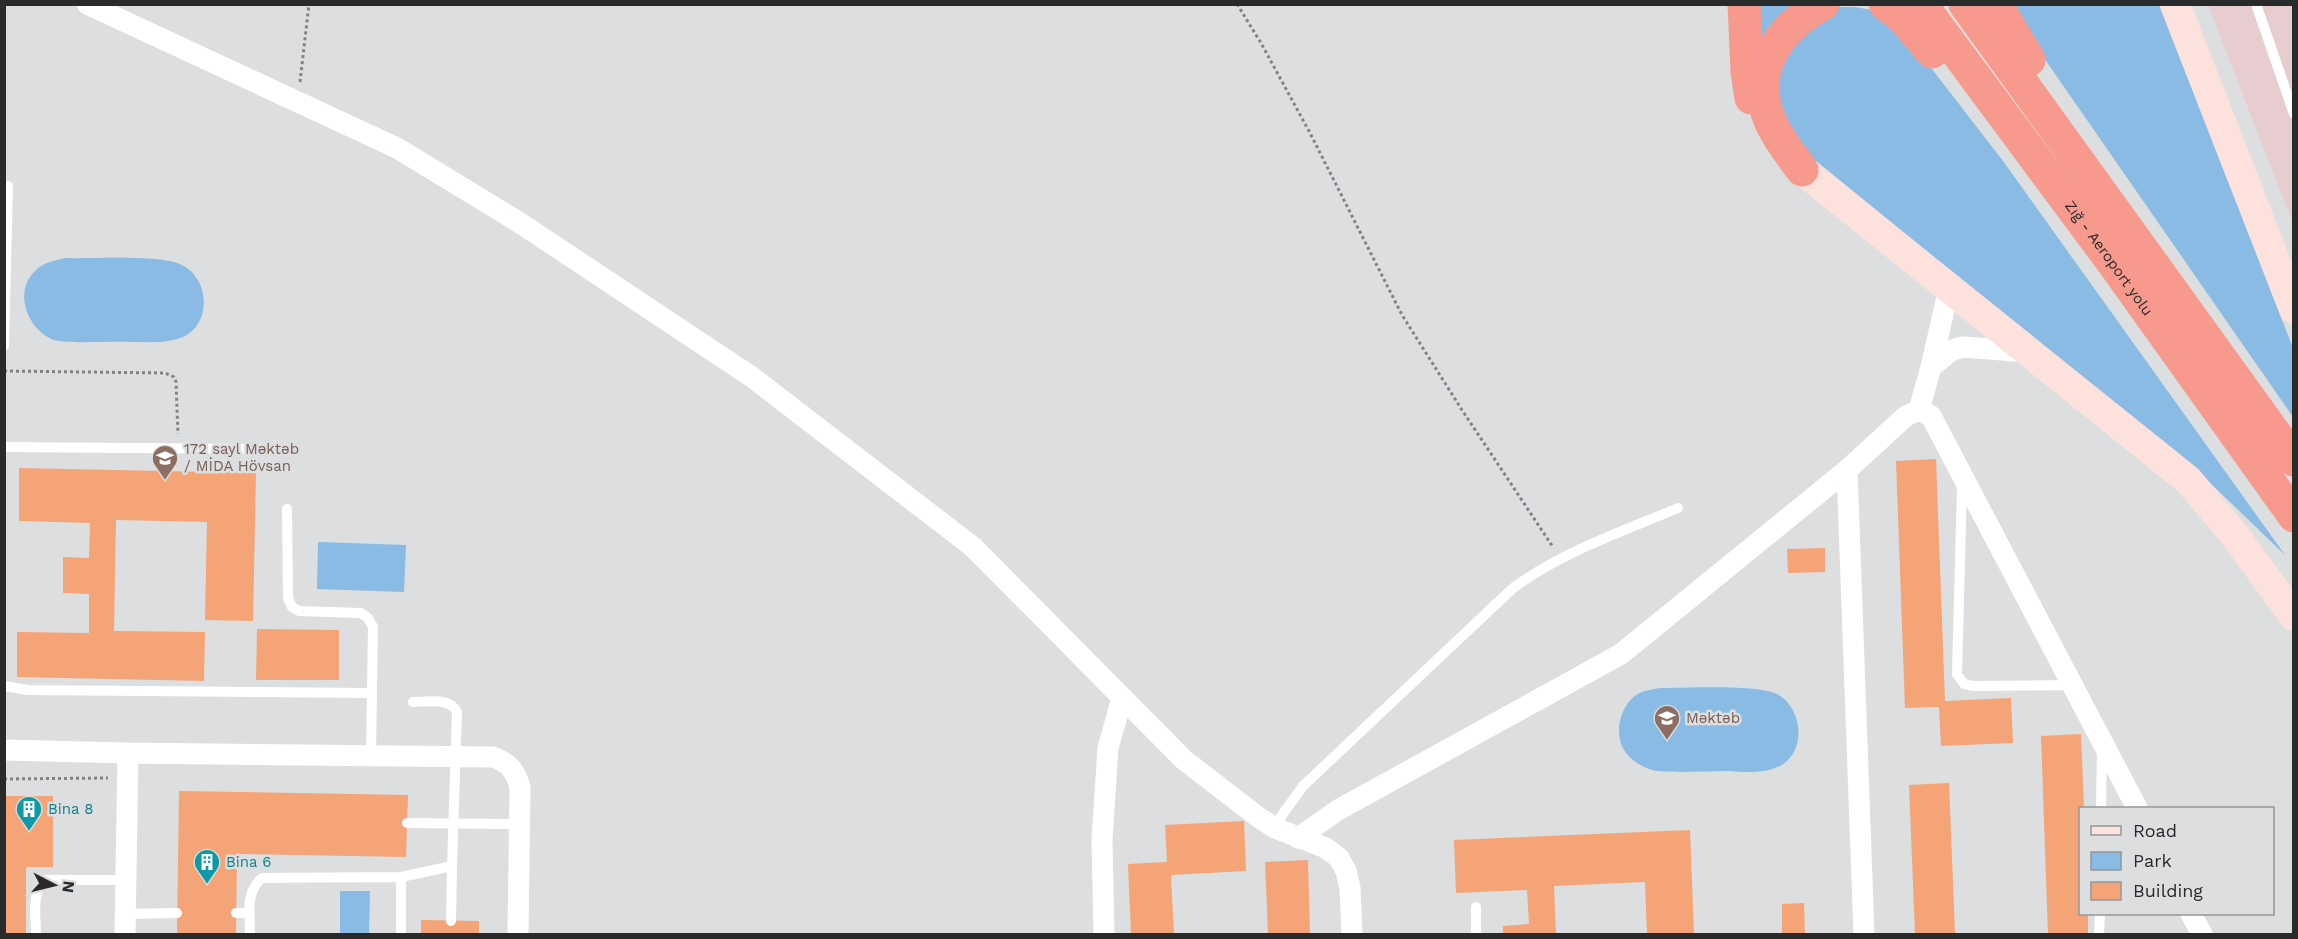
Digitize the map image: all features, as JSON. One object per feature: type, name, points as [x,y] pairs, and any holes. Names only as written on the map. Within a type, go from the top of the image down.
[{"type":"highway","points":[[1744,4],[1749,92],[1757,116],[1768,136],[1802,170]]},
{"type":"highway","points":[[1802,170],[1782,144],[1771,123],[1763,100],[1763,78],[1769,56],[1779,39],[1793,24],[1823,4]]},
{"type":"highway","points":[[1884,4],[1903,18],[2127,255]]},
{"type":"highway","name":"Zığ - Aeroport yolu","points":[[1921,4],[2294,460]]},
{"type":"highway","name":"Zığ - Aeroport yolu","points":[[1965,4],[2294,516]]},
{"type":"highway","points":[[1996,4],[2127,255]]},
{"type":"street","points":[[87,4],[397,148],[517,221],[752,377],[973,547],[1183,759],[1275,828],[1326,848],[1339,858],[1346,871],[1350,888],[1352,934]]},
{"type":"street","points":[[2175,4],[2294,309]]},
{"type":"street","points":[[1802,170],[2188,480],[2228,526],[2294,616]]},
{"type":"street","points":[[1919,410],[1949,288]]},
{"type":"street","points":[[1931,367],[1952,350],[1962,347],[2028,352]]},
{"type":"street","points":[[1298,838],[1338,810],[1621,654],[1847,470],[1905,416],[1919,410],[1931,416],[2136,807]]},
{"type":"street","points":[[1847,470],[1864,934]]},
{"type":"street","points":[[1104,934],[1102,840],[1108,748],[1122,698]]},
{"type":"street","points":[[4,750],[493,756],[507,763],[516,774],[520,787],[518,934]]},
{"type":"street","points":[[125,924],[128,753]]},
{"type":"street","points":[[2192,915],[2202,934]]},
{"type":"lane","points":[[2256,4],[2294,114]]},
{"type":"lane","points":[[4,346],[8,186]]},
{"type":"lane","points":[[4,447],[260,449]]},
{"type":"lane","points":[[1963,476],[1957,674],[1964,684],[1973,686],[2072,685]]},
{"type":"lane","points":[[1275,828],[1303,786],[1512,589],[1537,570],[1561,558],[1678,508]]},
{"type":"lane","points":[[287,509],[288,598],[292,607],[299,611],[361,614],[368,618],[373,627],[371,755]]},
{"type":"lane","points":[[4,686],[28,690],[372,693]]},
{"type":"lane","points":[[413,702],[448,703],[455,706],[458,712],[451,921]]},
{"type":"lane","points":[[2101,807],[2102,742]]},
{"type":"lane","points":[[407,823],[520,824]]},
{"type":"lane","points":[[250,934],[251,896],[254,885],[262,878],[401,877],[452,866]]},
{"type":"lane","points":[[401,877],[401,934]]},
{"type":"lane","points":[[36,934],[37,892],[39,885],[45,880],[126,880]]},
{"type":"lane","points":[[1476,907],[1476,934]]},
{"type":"lane","points":[[125,924],[177,913]]},
{"type":"lane","points":[[236,913],[250,913]]},
{"type":"lane","points":[[2099,934],[2100,915]]},
{"type":"path","points":[[297,101],[309,4]]},
{"type":"path","points":[[1237,4],[1310,133],[1402,315],[1462,411],[1561,558]]},
{"type":"path","points":[[4,371],[165,373],[174,377],[176,382],[178,448]]},
{"type":"path","points":[[4,779],[110,778]]},
{"type":"shaded area","points":[[2208,5],[2293,5],[2293,224]]},
{"type":"green space","points":[[1756,5],[1803,5],[1759,57]]},
{"type":"green space","points":[[2010,5],[2159,5],[2293,348],[2293,417],[2017,19]]},
{"type":"green space","points":[[1839,7],[1872,10],[1901,29],[2003,161],[2285,555],[2203,476],[1815,160],[1779,116],[1778,60],[1821,15]]},
{"type":"green space","points":[[65,258],[143,258],[159,259],[182,265],[191,271],[202,289],[204,300],[200,321],[185,336],[165,341],[54,340],[37,328],[31,319],[26,310],[25,289],[29,279],[39,267]]},
{"type":"green space","points":[[318,542],[406,545],[404,592],[317,589]]},
{"type":"green space","points":[[1660,688],[1738,688],[1777,694],[1786,701],[1796,719],[1798,741],[1795,751],[1780,766],[1760,771],[1674,772],[1655,771],[1645,767],[1633,760],[1624,750],[1620,739],[1620,723],[1625,707],[1635,696],[1644,691]]},
{"type":"green space","points":[[340,891],[370,891],[369,934],[340,934]]},
{"type":"building","points":[[1936,459],[1945,701],[2011,698],[2013,743],[1941,746],[1939,707],[1905,708],[1896,461]]},
{"type":"building","points":[[19,468],[256,473],[253,621],[205,620],[207,522],[116,520],[114,631],[205,632],[204,681],[17,677],[17,632],[89,633],[89,594],[63,593],[63,557],[89,558],[90,523],[19,521]]},
{"type":"building","points":[[1825,548],[1825,572],[1788,573],[1787,549]]},
{"type":"building","points":[[257,629],[339,630],[339,680],[256,680]]},
{"type":"building","points":[[2081,734],[2084,807],[2079,807],[2079,915],[2088,915],[2088,934],[2048,934],[2041,736]]},
{"type":"building","points":[[1949,783],[1955,934],[1915,934],[1909,785]]},
{"type":"building","name":"Bina 6","points":[[179,791],[408,795],[406,857],[237,854],[236,934],[177,934]]},
{"type":"building","name":"Bina 8","points":[[4,796],[53,796],[53,867],[26,867],[26,934],[4,934]]},
{"type":"building","points":[[1244,821],[1246,871],[1171,875],[1174,934],[1131,934],[1128,864],[1167,862],[1165,825]]},
{"type":"building","points":[[1690,830],[1694,934],[1647,934],[1645,882],[1554,886],[1556,934],[1503,934],[1503,926],[1529,924],[1527,890],[1456,893],[1454,840]]},
{"type":"building","points":[[1308,860],[1310,934],[1268,934],[1265,862]]},
{"type":"building","points":[[1804,903],[1805,934],[1782,934],[1782,904]]},
{"type":"building","points":[[421,920],[479,921],[479,934],[421,934]]},
{"type":"place","name":"172 sayl Məktəb / MİDA Hövsan","points":[[165,481]]},
{"type":"place","name":"Məktəb","points":[[1667,741]]},
{"type":"place","name":"Bina 8","points":[[29,832]]},
{"type":"place","name":"Bina 6","points":[[207,885]]}]
